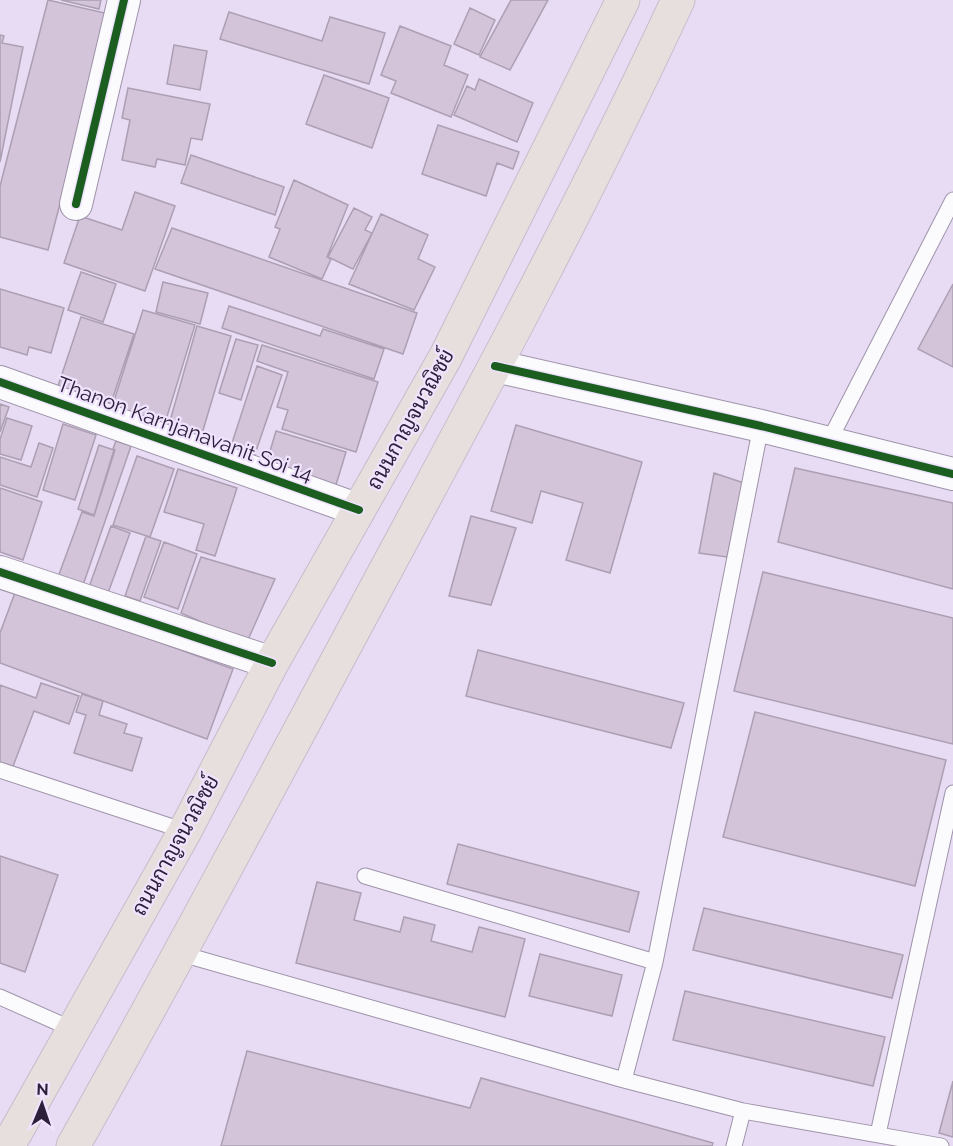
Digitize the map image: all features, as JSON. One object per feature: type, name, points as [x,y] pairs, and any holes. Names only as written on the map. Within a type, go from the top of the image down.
[{"type":"main road","name":"ถนนกาญจนวณิชย์","points":[[8,1146],[185,831],[272,663],[446,356],[623,0]]},
{"type":"main road","points":[[73,1146],[182,954],[495,366],[632,98],[678,0]]},
{"type":"main road","points":[[446,356],[495,366]]},
{"type":"street","points":[[76,204],[124,0]]},
{"type":"street","points":[[495,366],[761,426],[953,474]]},
{"type":"street","name":"Thanon Karnjanavanit Soi 14","points":[[0,382],[358,510]]},
{"type":"street","points":[[0,572],[272,663]]},
{"type":"lane","points":[[828,443],[953,200]]},
{"type":"lane","points":[[624,1080],[655,962],[761,426]]},
{"type":"lane","points":[[0,770],[185,831]]},
{"type":"lane","points":[[878,1134],[953,793]]},
{"type":"lane","points":[[365,876],[655,962]]},
{"type":"lane","points":[[182,954],[624,1080],[744,1111],[941,1146]]},
{"type":"lane","points":[[0,997],[72,1029]]},
{"type":"lane","points":[[734,1146],[744,1111]]},
{"type":"building","points":[[48,0],[109,14],[48,250],[0,237],[0,186]]},
{"type":"building","points":[[61,0],[101,0],[99,9]]},
{"type":"building","points":[[511,0],[548,0],[510,70],[480,57]]},
{"type":"building","points":[[470,8],[495,20],[479,55],[454,44]]},
{"type":"building","points":[[229,12],[322,41],[330,17],[385,33],[369,84],[220,39]]},
{"type":"building","points":[[400,26],[451,46],[444,65],[468,75],[451,117],[391,93],[396,81],[381,75]]},
{"type":"building","points":[[0,35],[4,36],[2,43],[23,47],[0,162]]},
{"type":"building","points":[[174,45],[207,51],[200,90],[167,84]]},
{"type":"building","points":[[324,75],[389,98],[372,148],[306,124]]},
{"type":"building","points":[[479,79],[533,103],[517,142],[454,115],[467,86],[475,90]]},
{"type":"building","points":[[128,88],[210,104],[202,140],[191,138],[185,165],[157,159],[155,167],[122,160],[130,120],[122,118]]},
{"type":"building","points":[[438,125],[519,152],[513,169],[497,163],[486,196],[422,174]]},
{"type":"building","points":[[191,155],[284,187],[275,215],[181,183]]},
{"type":"building","points":[[294,180],[348,205],[327,257],[331,259],[322,279],[269,257],[280,229],[275,227]]},
{"type":"building","points":[[135,192],[175,206],[145,291],[64,263],[80,216],[122,230]]},
{"type":"building","points":[[354,208],[372,217],[365,230],[372,233],[353,269],[328,257]]},
{"type":"building","points":[[381,214],[428,235],[418,259],[435,267],[414,310],[349,284]]},
{"type":"building","points":[[172,228],[417,313],[403,354],[155,269]]},
{"type":"building","points":[[81,272],[116,284],[103,322],[68,310]]},
{"type":"building","points":[[163,282],[208,293],[200,324],[156,312]]},
{"type":"building","points":[[953,284],[953,367],[918,349]]},
{"type":"building","points":[[0,289],[64,308],[51,353],[29,347],[27,355],[0,347]]},
{"type":"building","points":[[229,306],[320,336],[323,329],[384,349],[374,379],[222,328]]},
{"type":"building","points":[[143,310],[195,325],[165,423],[112,407]]},
{"type":"building","points":[[81,317],[134,334],[111,403],[58,386]]},
{"type":"building","points":[[197,326],[231,336],[201,437],[168,428]]},
{"type":"building","points":[[236,339],[258,345],[241,400],[219,393]]},
{"type":"building","points":[[262,345],[378,382],[356,452],[282,429],[288,410],[277,407],[288,372],[257,361]]},
{"type":"building","points":[[257,366],[282,375],[255,454],[231,446]]},
{"type":"building","points":[[0,404],[9,407],[0,432]]},
{"type":"building","points":[[7,418],[32,426],[21,460],[0,454],[0,439]]},
{"type":"building","points":[[63,424],[96,435],[75,500],[43,490]]},
{"type":"building","points":[[516,425],[642,462],[610,573],[566,560],[583,503],[541,491],[532,523],[491,511]]},
{"type":"building","points":[[276,431],[346,452],[335,488],[265,468]]},
{"type":"building","points":[[116,441],[131,446],[83,585],[58,577],[82,512],[94,516]]},
{"type":"building","points":[[39,443],[53,448],[37,497],[0,485],[0,457],[31,467]]},
{"type":"building","points":[[99,445],[114,450],[94,515],[78,509]]},
{"type":"building","points":[[137,456],[174,469],[150,537],[113,525]]},
{"type":"building","points":[[795,468],[953,503],[953,589],[778,542]]},
{"type":"building","points":[[178,469],[237,488],[215,556],[196,550],[204,524],[164,512]]},
{"type":"building","points":[[714,473],[744,483],[727,557],[699,553]]},
{"type":"building","points":[[0,488],[42,502],[23,560],[0,552]]},
{"type":"building","points":[[471,516],[516,528],[491,605],[449,596]]},
{"type":"building","points":[[111,526],[130,533],[108,593],[89,587]]},
{"type":"building","points":[[146,536],[161,541],[140,601],[125,596]]},
{"type":"building","points":[[164,542],[197,554],[178,609],[144,597]]},
{"type":"building","points":[[201,557],[275,579],[247,642],[181,613]]},
{"type":"building","points":[[763,572],[953,618],[953,744],[734,691]]},
{"type":"building","points":[[16,590],[233,669],[207,739],[0,663],[0,633]]},
{"type":"building","points":[[478,650],[684,703],[671,748],[466,696]]},
{"type":"building","points":[[41,683],[79,696],[69,724],[34,711],[12,769],[0,764],[0,685],[36,698]]},
{"type":"building","points":[[82,694],[103,701],[99,715],[127,724],[124,733],[142,738],[132,771],[74,753],[86,715],[76,712]]},
{"type":"building","points":[[755,712],[946,760],[915,886],[723,837]]},
{"type":"building","points":[[458,844],[639,892],[629,932],[447,884]]},
{"type":"building","points":[[0,856],[58,875],[25,972],[0,963]]},
{"type":"building","points":[[317,882],[361,893],[354,920],[400,932],[404,917],[435,925],[431,941],[472,952],[479,927],[525,939],[505,1017],[296,963]]},
{"type":"building","points":[[704,908],[903,955],[892,998],[693,950]]},
{"type":"building","points":[[540,954],[622,975],[612,1016],[529,996]]},
{"type":"building","points":[[685,991],[885,1037],[873,1086],[673,1040]]},
{"type":"building","points":[[247,1051],[470,1108],[481,1078],[713,1143],[712,1146],[221,1146]]},
{"type":"building","points":[[953,1081],[953,1137],[939,1133]]},
{"type":"cycle path","points":[[76,204],[124,0]]},
{"type":"cycle path","points":[[495,366],[761,426],[953,474]]},
{"type":"cycle path","points":[[0,382],[359,510]]},
{"type":"cycle path","points":[[0,572],[272,663]]}]
